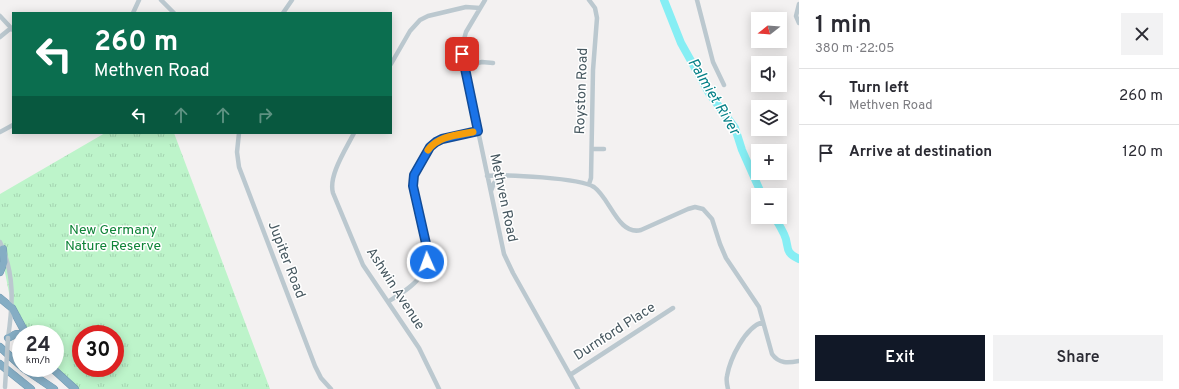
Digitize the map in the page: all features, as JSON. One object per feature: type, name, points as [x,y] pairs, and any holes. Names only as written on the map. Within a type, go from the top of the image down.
[{"type":"highway","points":[[0,272],[4,262],[2,245]]},
{"type":"highway","points":[[0,298],[12,308],[21,325]]},
{"type":"highway","points":[[8,338],[12,336]]},
{"type":"highway","points":[[0,347],[12,358]]},
{"type":"highway","points":[[0,364],[31,389]]},
{"type":"highway","points":[[36,377],[54,389]]},
{"type":"highway","points":[[62,377],[75,389]]},
{"type":"street","points":[[133,12],[139,0]]},
{"type":"street","points":[[161,0],[173,12]]},
{"type":"street","points":[[284,12],[292,0]]},
{"type":"street","name":"Methven Road","points":[[485,0],[466,32],[462,50],[487,176],[506,259],[578,389]]},
{"type":"street","name":"Royston Road","points":[[589,0],[595,8],[597,18],[593,70],[591,178],[589,184]]},
{"type":"street","points":[[697,0],[713,62],[724,85]]},
{"type":"street","points":[[799,4],[796,16],[799,23]]},
{"type":"street","points":[[392,62],[410,30],[420,20],[428,16],[466,8],[480,8]]},
{"type":"street","points":[[0,16],[12,29],[0,37]]},
{"type":"street","points":[[464,66],[482,62],[493,63]]},
{"type":"street","points":[[0,132],[12,126]]},
{"type":"street","points":[[389,301],[417,281],[427,262],[427,248],[413,182],[415,172],[430,147],[436,142],[442,139],[478,131]]},
{"type":"street","name":"Jupiter Road","points":[[239,134],[237,152],[239,167],[315,366],[321,378],[331,389]]},
{"type":"street","name":"Ashwin Avenue","points":[[354,134],[335,172],[331,188],[358,256],[419,348],[439,389]]},
{"type":"street","points":[[592,149],[604,150]]},
{"type":"street","points":[[487,176],[505,175],[583,182],[589,184],[599,191],[621,224],[630,230],[636,231],[688,209],[695,207],[704,209],[712,219],[726,258],[759,307],[774,357],[783,362],[799,361]]},
{"type":"street","points":[[491,192],[492,186],[496,181],[505,175]]},
{"type":"street","points":[[2,245],[11,276],[12,308],[8,338],[5,388]]},
{"type":"street","name":"Durnford Place","points":[[570,375],[673,308]]},
{"type":"street","points":[[728,389],[727,378],[730,363],[744,338],[752,328],[763,322]]},
{"type":"green space","name":"New Germany Nature Reserve","points":[[103,134],[174,134],[270,389],[79,389],[62,377],[64,377],[64,325],[24,325],[12,308],[0,247],[0,194]]},
{"type":"waterway","name":"Palmiet River","points":[[664,0],[681,43],[709,93],[735,128],[742,150],[759,188]]},
{"type":"waterway","name":"Palmiet River","points":[[779,224],[786,238],[789,251],[799,259]]},
{"type":"slow traffic","points":[[428,150],[438,140],[473,132]]},
{"type":"route","points":[[427,262],[428,253],[413,186],[414,175],[433,144],[442,139],[478,131],[462,54]]}]
